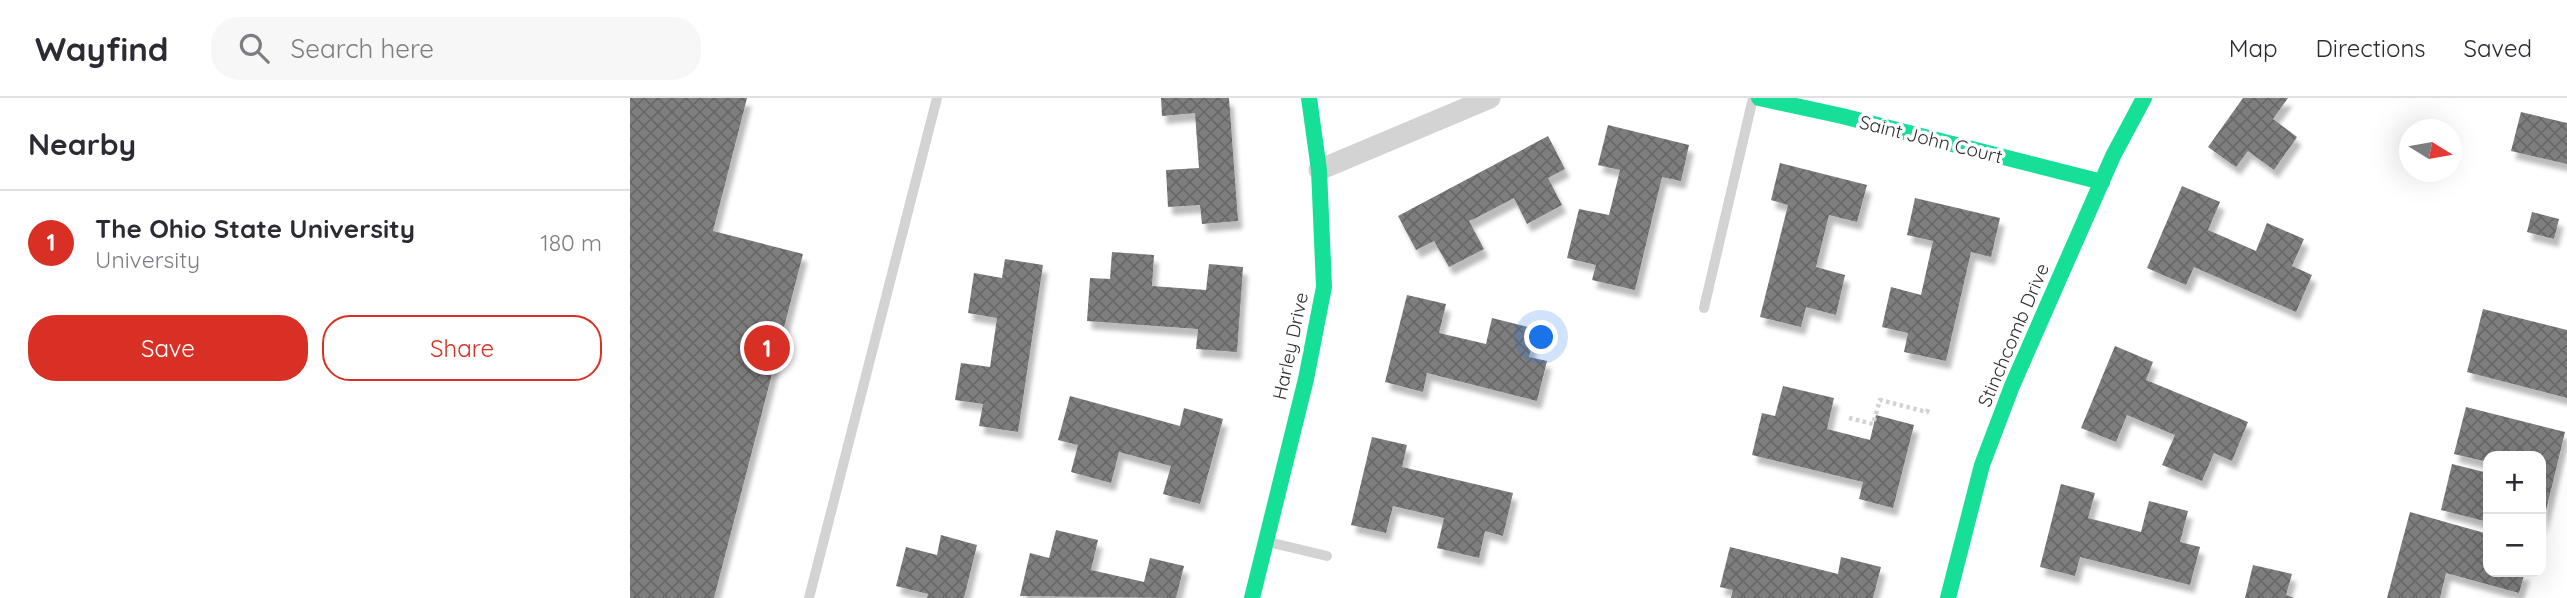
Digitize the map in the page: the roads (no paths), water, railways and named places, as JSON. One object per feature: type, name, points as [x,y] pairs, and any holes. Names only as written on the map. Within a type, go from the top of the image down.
[{"type":"street","name":"Harley Drive","points":[[1252,598],[1306,380],[1324,287],[1319,170],[1309,98]]},
{"type":"street","points":[[1319,170],[1490,98]]},
{"type":"street","name":"Saint John Court","points":[[1759,98],[2102,182]]},
{"type":"street","name":"Stinchcomb Drive","points":[[1948,598],[1982,465],[2012,386],[2102,182],[2144,98]]},
{"type":"lane","points":[[808,598],[937,98]]},
{"type":"lane","points":[[1704,308],[1753,98]]},
{"type":"lane","points":[[1266,542],[1328,556]]},
{"type":"place","name":"The Ohio State University","points":[[767,348]]}]
